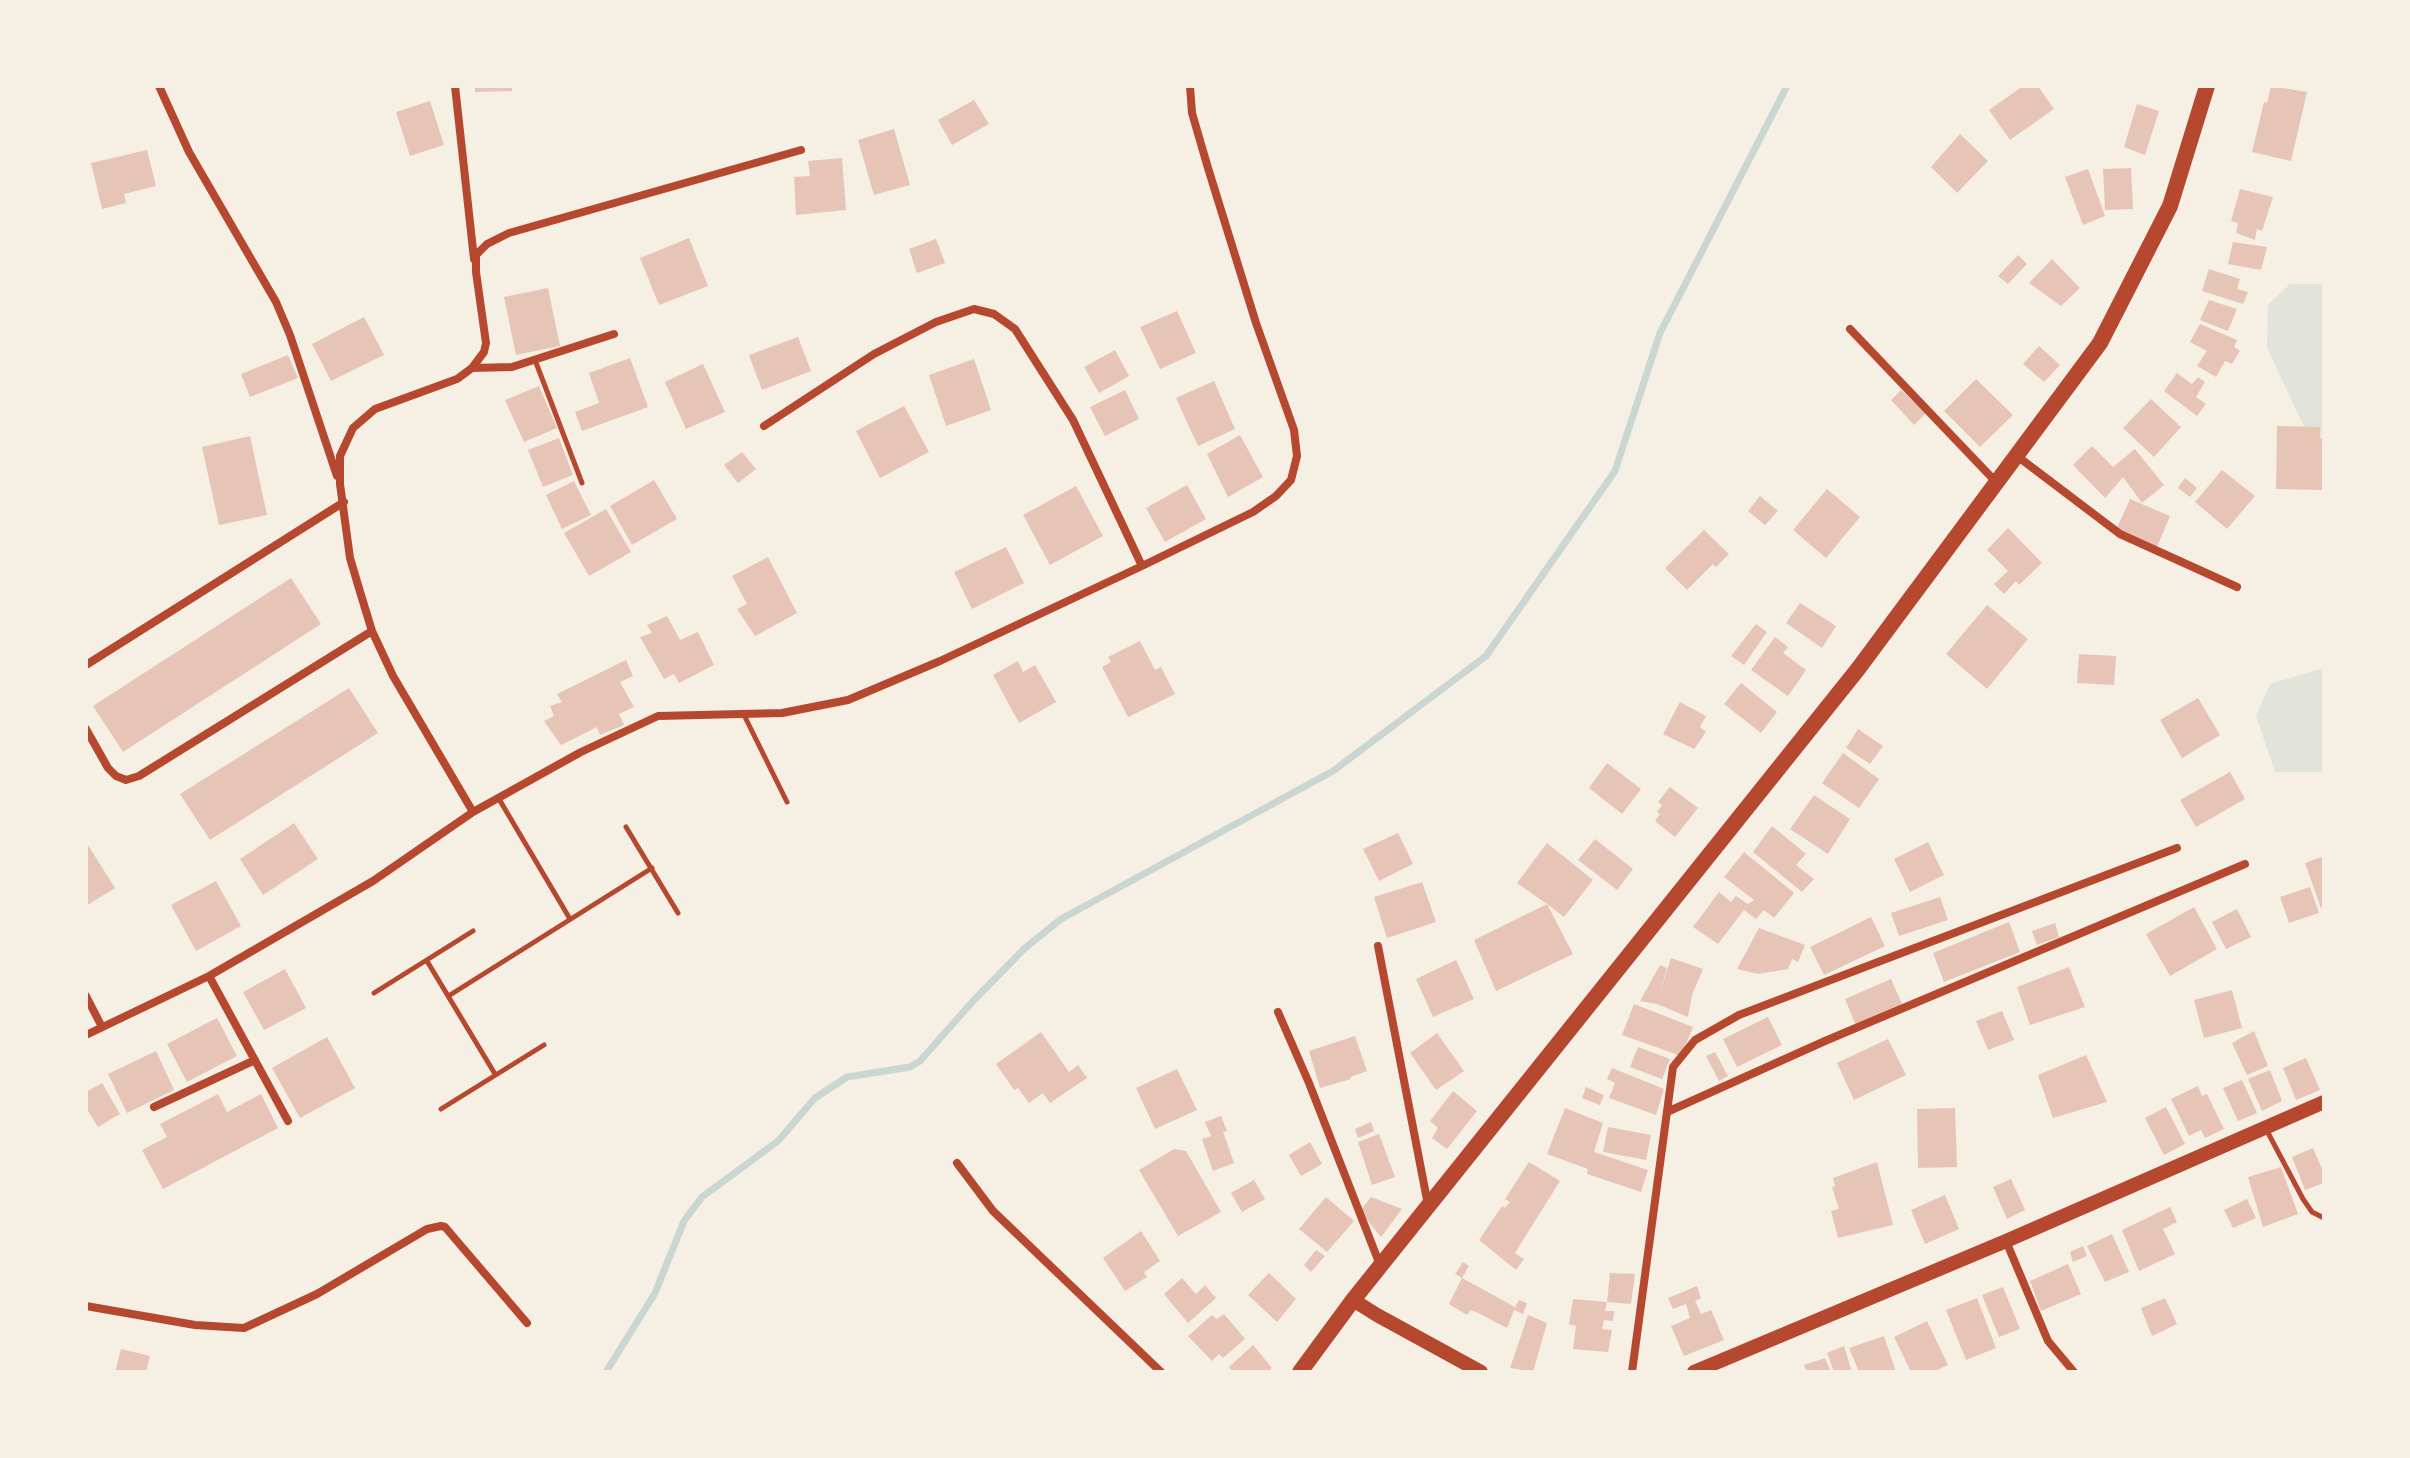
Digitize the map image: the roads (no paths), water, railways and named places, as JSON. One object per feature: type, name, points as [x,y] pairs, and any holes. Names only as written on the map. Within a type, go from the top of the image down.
[{"type":"main road","points":[[1300,1372],[1353,1300],[1858,669],[2100,343],[2170,206],[2207,86]]},
{"type":"main road","points":[[1694,1372],[2006,1241],[2324,1102]]},
{"type":"main road","points":[[1353,1300],[1481,1372]]},
{"type":"street","points":[[159,86],[189,152],[276,302],[340,484],[350,558],[372,631],[393,676],[473,812]]},
{"type":"street","points":[[340,484],[340,456],[353,428],[375,409],[457,379],[472,368],[484,352],[486,343],[455,86]]},
{"type":"street","points":[[86,1035],[209,976],[373,881],[473,812],[581,752],[658,716],[782,713],[848,700],[940,661],[1142,566],[1253,512],[1276,496],[1291,480],[1297,456],[1294,430],[1256,323],[1192,113],[1190,86]]},
{"type":"street","points":[[476,272],[476,255],[487,244],[509,233],[801,150]]},
{"type":"street","points":[[764,426],[874,354],[936,322],[974,309],[994,314],[1015,329],[1073,420],[1142,566]]},
{"type":"street","points":[[1850,329],[1997,483]]},
{"type":"street","points":[[472,368],[512,367],[614,334]]},
{"type":"street","points":[[2017,456],[2120,534],[2237,587]]},
{"type":"street","points":[[86,665],[344,502]]},
{"type":"street","points":[[86,729],[108,768],[116,776],[126,780],[139,776],[372,631]]},
{"type":"street","points":[[1632,1372],[1673,1067],[1695,1040],[1739,1015],[2177,848]]},
{"type":"street","points":[[1667,1112],[1839,1035],[2245,864]]},
{"type":"street","points":[[1378,946],[1428,1206]]},
{"type":"street","points":[[209,976],[288,1121]]},
{"type":"street","points":[[86,996],[102,1027]]},
{"type":"street","points":[[1278,1012],[1381,1266]]},
{"type":"street","points":[[154,1107],[255,1060]]},
{"type":"street","points":[[957,1163],[993,1211],[1161,1372]]},
{"type":"street","points":[[86,1306],[195,1325],[244,1328],[317,1294],[427,1229],[445,1227],[527,1323]]},
{"type":"street","points":[[2006,1241],[2048,1341],[2074,1372]]},
{"type":"lane","points":[[535,360],[582,483]]},
{"type":"lane","points":[[742,712],[787,802]]},
{"type":"lane","points":[[498,798],[570,919]]},
{"type":"lane","points":[[626,827],[678,913]]},
{"type":"lane","points":[[450,995],[652,868]]},
{"type":"lane","points":[[374,993],[473,931]]},
{"type":"lane","points":[[427,961],[495,1074]]},
{"type":"lane","points":[[441,1109],[544,1045]]},
{"type":"lane","points":[[2266,1128],[2303,1199],[2312,1212],[2324,1218]]},
{"type":"waterway","points":[[606,1372],[655,1293],[684,1221],[702,1197],[778,1141],[815,1098],[847,1077],[910,1067],[920,1061],[1025,948],[1061,919],[1333,771],[1486,656],[1615,471],[1660,333],[1787,86]]}]
